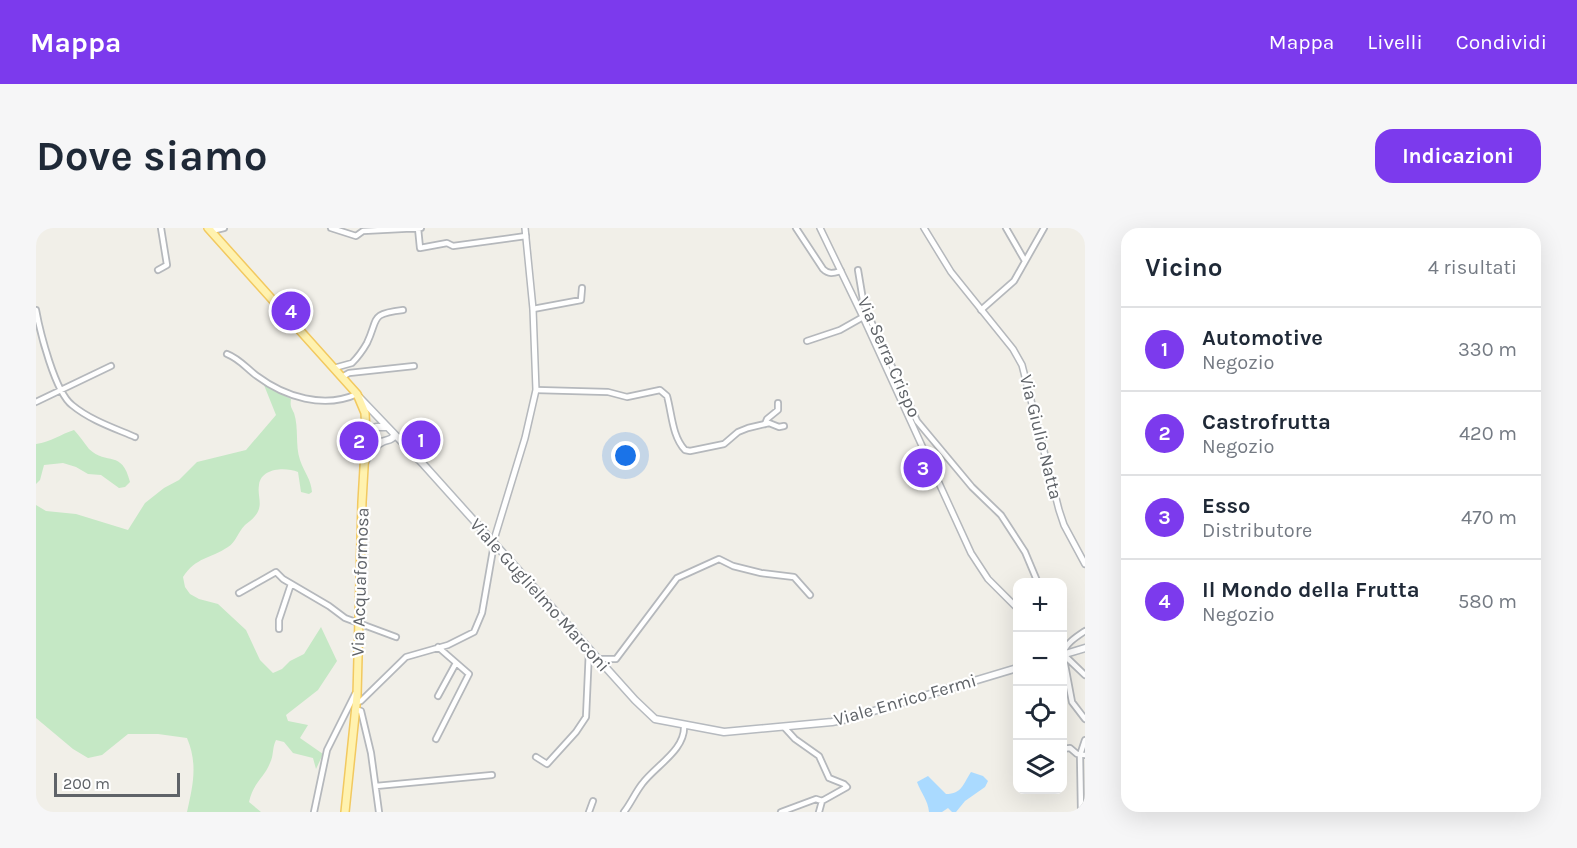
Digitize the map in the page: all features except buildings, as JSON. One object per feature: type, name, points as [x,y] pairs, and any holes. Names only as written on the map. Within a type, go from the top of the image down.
[{"type":"main road","points":[[210,230],[357,394]]},
{"type":"main road","name":"Viale Guglielmo Marconi","points":[[357,394],[388,427],[393,437],[406,447],[648,714],[660,720],[684,725]]},
{"type":"main road","name":"Via Acquaformosa","points":[[345,812],[357,691],[366,433],[364,413],[357,394]]},
{"type":"main road","points":[[382,442],[376,441],[366,433],[376,427],[388,427]]},
{"type":"main road","points":[[365,462],[370,453],[382,442],[393,437]]},
{"type":"main road","points":[[1067,653],[1085,648]]},
{"type":"main road","name":"Viale Enrico Fermi","points":[[684,725],[724,732],[847,719],[1013,669]]},
{"type":"street","points":[[158,270],[167,265],[161,228]]},
{"type":"street","points":[[210,230],[224,228]]},
{"type":"street","points":[[331,228],[356,236],[363,231],[419,228],[420,248],[447,243],[453,246],[526,236]]},
{"type":"street","points":[[379,812],[366,727],[361,711],[356,706],[406,657],[462,639],[474,632],[479,622],[494,543],[525,438],[536,388],[533,309],[525,228]]},
{"type":"street","points":[[796,228],[827,273],[841,271]]},
{"type":"street","points":[[820,228],[971,553],[988,579],[1013,604]]},
{"type":"street","name":"Via Giulio Natta","points":[[924,228],[951,272],[1012,348],[1022,365],[1059,510],[1064,525],[1085,564]]},
{"type":"street","points":[[1006,228],[1025,261]]},
{"type":"street","points":[[981,310],[1014,281],[1044,228]]},
{"type":"street","name":"Via Serra Crispo","points":[[858,270],[864,306],[917,421],[972,487],[1001,515],[1025,552],[1036,578]]},
{"type":"street","points":[[533,309],[581,300],[582,288]]},
{"type":"street","points":[[36,309],[50,363],[70,404],[105,424],[135,437]]},
{"type":"street","points":[[333,368],[352,363],[368,341],[373,322],[380,316],[386,312],[403,310]]},
{"type":"street","points":[[807,341],[840,330],[863,317]]},
{"type":"street","points":[[227,354],[238,359],[261,380],[298,397],[337,402],[357,394]]},
{"type":"street","points":[[36,402],[111,366]]},
{"type":"street","points":[[342,377],[349,374],[414,366]]},
{"type":"street","points":[[536,388],[608,392],[627,397],[660,390],[667,396],[673,427],[685,450],[704,450],[724,444],[738,432],[748,428],[765,424],[784,426]]},
{"type":"street","points":[[765,424],[767,419],[778,410],[778,404]]},
{"type":"street","points":[[597,659],[612,659],[620,656],[677,578],[721,559],[732,566],[761,573],[794,577],[810,595]]},
{"type":"street","points":[[239,592],[276,572],[345,618],[396,637]]},
{"type":"street","points":[[279,629],[279,620],[291,584]]},
{"type":"street","points":[[1067,646],[1085,632]]},
{"type":"street","points":[[436,739],[468,674],[438,647]]},
{"type":"street","points":[[536,757],[547,764],[576,732],[586,717],[589,650]]},
{"type":"street","points":[[1067,658],[1085,675]]},
{"type":"street","points":[[438,696],[456,663]]},
{"type":"street","points":[[1067,674],[1073,705],[1085,719]]},
{"type":"street","points":[[314,812],[327,750],[357,691]]},
{"type":"street","points":[[624,812],[642,784],[674,754],[685,733],[684,725]]},
{"type":"street","points":[[781,812],[816,800],[822,801],[847,788],[844,784],[829,778],[819,756],[795,739],[784,727]]},
{"type":"street","points":[[1081,812],[1082,754],[1085,740]]},
{"type":"street","points":[[1067,748],[1082,754]]},
{"type":"street","points":[[376,786],[492,775]]},
{"type":"street","points":[[588,812],[593,801]]},
{"type":"street","points":[[819,812],[822,801]]},
{"type":"green space","points":[[264,385],[291,399],[299,454],[312,492],[309,494],[301,492],[298,472],[280,469],[264,475],[259,485],[260,505],[255,516],[231,545],[198,562],[183,577],[185,587],[190,594],[218,604],[246,630],[260,660],[273,673],[304,654],[321,627],[337,661],[318,690],[286,715],[288,721],[308,725],[300,738],[323,754],[316,769],[313,758],[293,753],[284,742],[276,740],[270,763],[253,790],[249,802],[261,812],[187,812],[193,784],[193,766],[187,738],[158,734],[128,734],[102,755],[88,758],[73,749],[36,718],[36,505],[46,511],[76,514],[128,530],[145,503],[179,480],[197,462],[246,450],[276,415]]},
{"type":"green space","points":[[74,430],[96,454],[123,465],[130,482],[125,487],[119,488],[101,475],[88,474],[63,463],[44,465],[40,480],[36,484],[36,444]]},
{"type":"water","points":[[971,772],[983,776],[988,781],[985,787],[965,801],[956,812],[948,808],[942,812],[929,812],[917,782],[928,776],[946,794],[951,794],[959,790]]},
{"type":"place","name":"Il Mondo della Frutta","points":[[291,311]]},
{"type":"place","name":"Automotive","points":[[421,440]]},
{"type":"place","name":"Castrofrutta","points":[[359,441]]},
{"type":"place","name":"Esso","points":[[923,468]]}]
